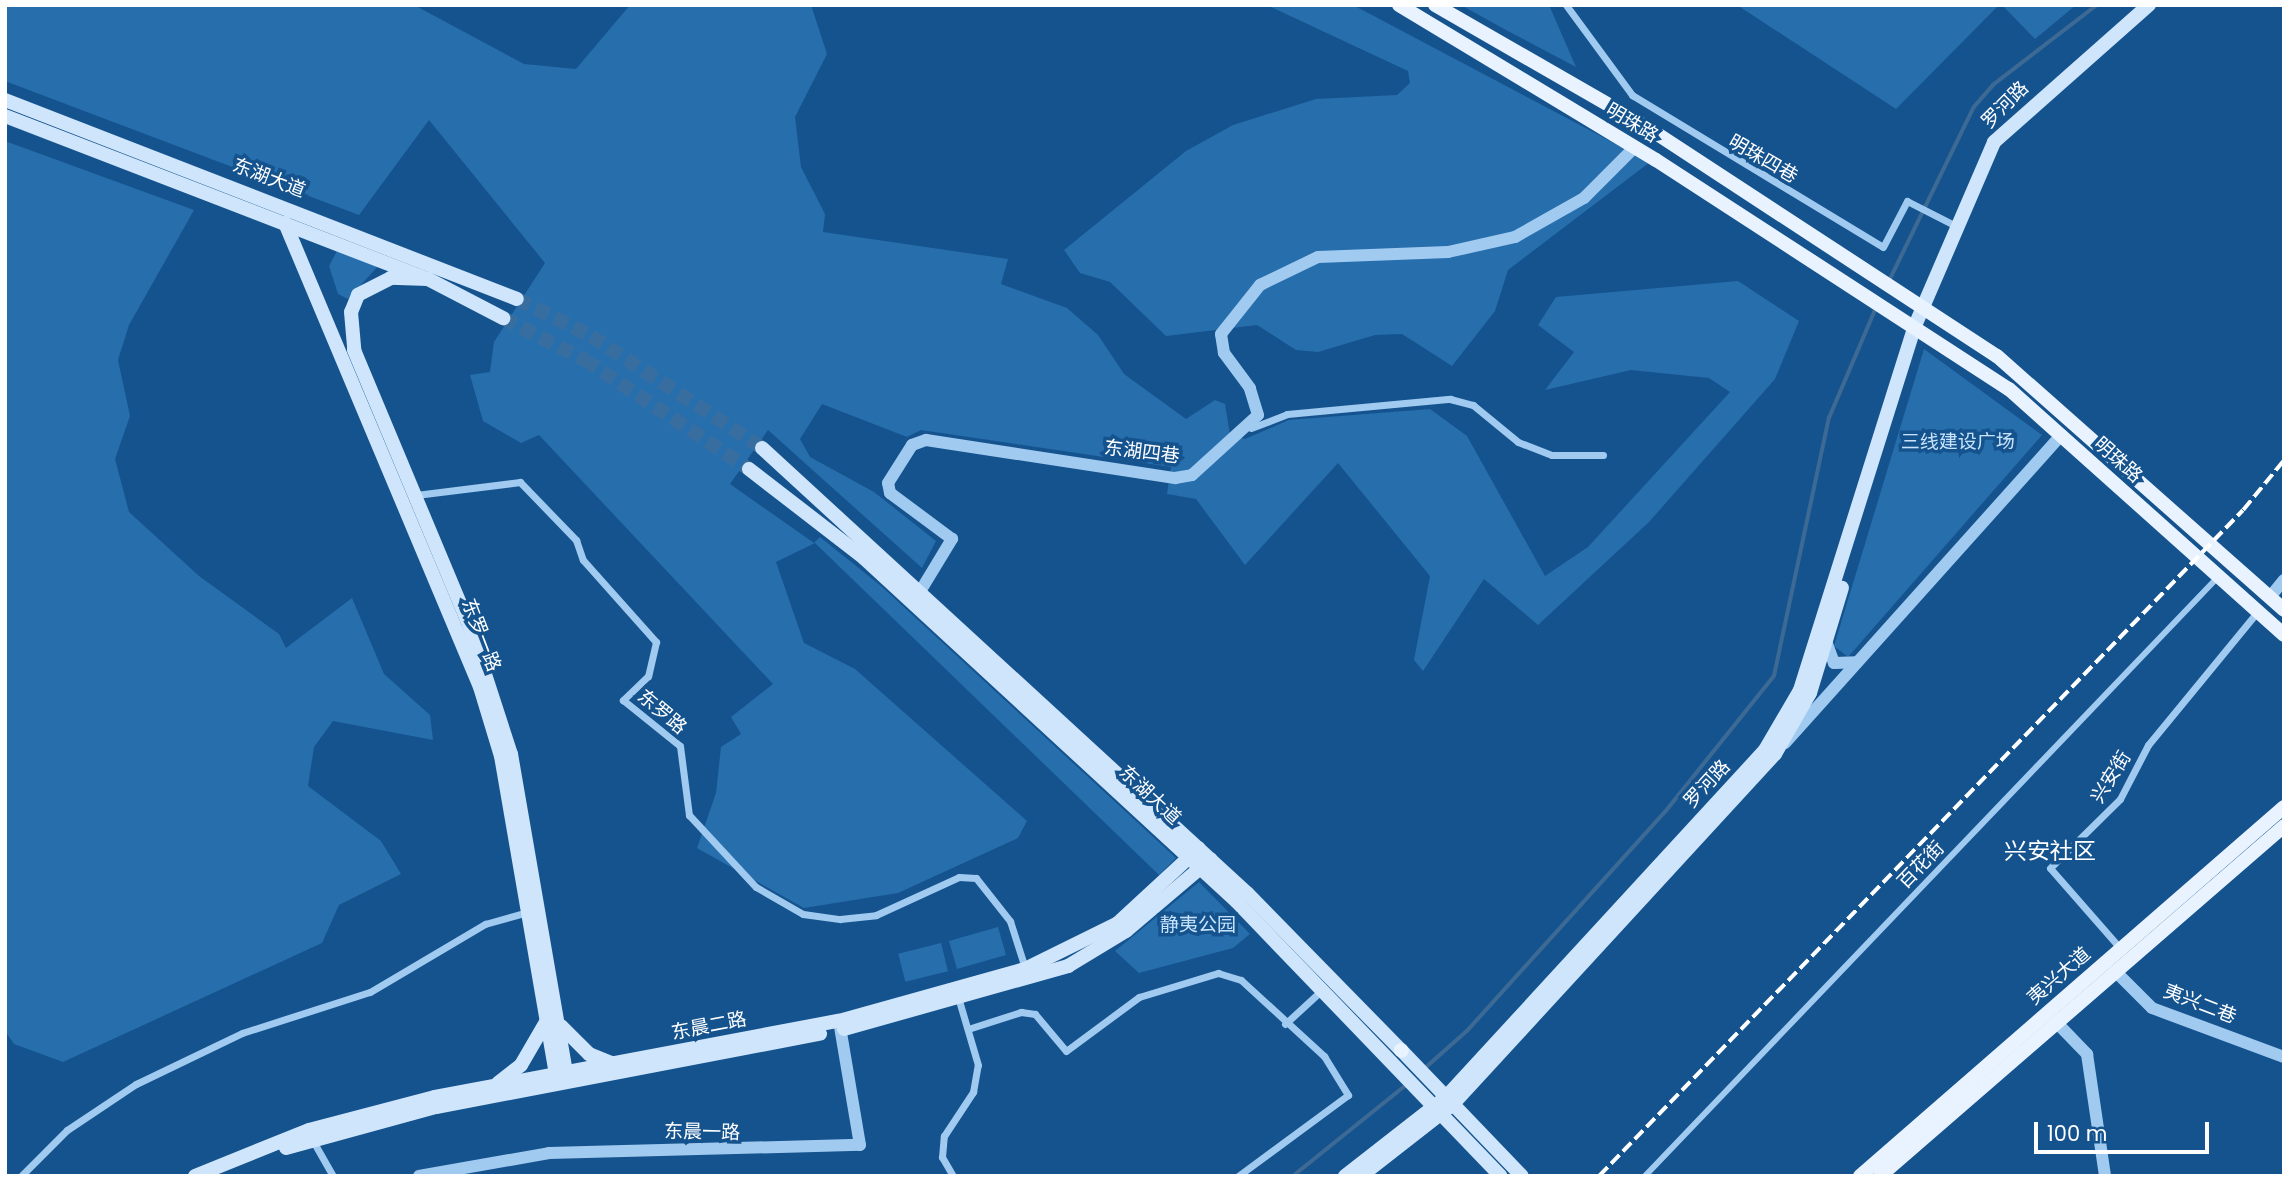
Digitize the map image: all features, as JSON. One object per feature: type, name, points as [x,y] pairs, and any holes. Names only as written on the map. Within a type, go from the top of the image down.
[{"type":"main road","name":"明珠路","points":[[1399,5],[1635,147],[2009,389],[2284,635]]},
{"type":"main road","name":"明珠路","points":[[1435,5],[1642,124],[1853,265],[1924,309],[2043,394],[2284,610]]},
{"type":"main road","name":"罗河路","points":[[1361,1176],[1444,1105],[1775,754],[1810,694],[1924,309],[1994,142],[2149,5]]},
{"type":"main road","name":"东湖大道","points":[[5,100],[517,299]]},
{"type":"main road","name":"东湖大道","points":[[5,116],[428,279],[503,318]]},
{"type":"main road","name":"东罗一路","points":[[285,223],[411,496],[480,687],[501,756],[552,1022]]},
{"type":"main road","name":"东罗一路","points":[[428,279],[377,282],[358,295],[351,312],[354,350],[511,754],[562,1079]]},
{"type":"main road","name":"罗河路","points":[[1345,1176],[1444,1105],[1765,750],[1800,690],[1918,330]]},
{"type":"main road","name":"东湖大道","points":[[762,448],[921,590],[1195,853],[1398,1053],[1501,1176]]},
{"type":"main road","name":"东湖大道","points":[[749,469],[857,552],[1195,853]]},
{"type":"main road","name":"夷兴大道","points":[[1860,1176],[2284,807]]},
{"type":"main road","name":"夷兴大道","points":[[1880,1176],[2284,826]]},
{"type":"main road","name":"东晨二路","points":[[1028,975],[1118,923],[1195,853]]},
{"type":"main road","name":"东湖大道","points":[[1206,864],[1323,989],[1398,1053]]},
{"type":"main road","name":"东晨二路","points":[[213,1176],[311,1135],[562,1079],[841,1025],[1028,975],[1116,938],[1206,864]]},
{"type":"main road","points":[[496,1085],[521,1065],[552,1022],[570,1040],[612,1064]]},
{"type":"main road","name":"东晨二路","points":[[195,1176],[311,1135],[496,1085],[562,1079],[612,1064],[841,1025]]},
{"type":"main road","name":"东湖大道","points":[[1444,1105],[1522,1176]]},
{"type":"street","name":"明珠四巷","points":[[1566,5],[1632,95],[1883,247],[1907,201],[1958,227]]},
{"type":"street","points":[[1251,428],[1257,404],[1224,354],[1221,334],[1260,285],[1318,257],[1448,252],[1515,237],[1584,198],[1635,147]]},
{"type":"street","points":[[1251,428],[1287,414],[1450,399],[1473,405],[1518,442],[1552,455],[1603,455]]},
{"type":"street","name":"东湖四巷","points":[[921,590],[952,539],[890,493],[888,483],[912,445],[926,440],[1184,478],[1251,428]]},
{"type":"street","name":"罗河路","points":[[1775,754],[2061,435]]},
{"type":"street","name":"东罗路","points":[[411,496],[520,482],[576,540],[583,560],[656,642],[648,676],[623,700],[680,746],[689,815],[756,887],[803,914],[840,919],[876,915],[959,877],[976,878],[1010,922],[1028,975]]},
{"type":"street","name":"百花街","points":[[1645,1176],[2219,576]]},
{"type":"street","points":[[2270,597],[2284,580]]},
{"type":"street","name":"兴安街","points":[[2120,948],[2050,868],[2120,799],[2148,745],[2258,611]]},
{"type":"street","points":[[1826,641],[1834,663],[1860,660]]},
{"type":"street","points":[[21,1176],[66,1130],[136,1084],[242,1033],[370,992],[485,924],[529,912]]},
{"type":"street","name":"夷兴二巷","points":[[2115,971],[2152,1008],[2284,1057]]},
{"type":"street","points":[[968,1030],[1021,1012],[1035,1014],[1066,1051],[1139,997],[1218,973],[1241,980],[1285,1024],[1324,1056],[1348,1095],[1237,1176]]},
{"type":"street","points":[[1285,1024],[1323,989]]},
{"type":"street","points":[[953,1176],[941,1149],[976,1081],[968,1030],[958,995]]},
{"type":"street","points":[[2056,1022],[2087,1054],[2105,1176]]},
{"type":"street","name":"东晨一路","points":[[419,1176],[549,1153],[860,1145],[841,1025]]},
{"type":"street","points":[[311,1135],[333,1176]]},
{"type":"green space","points":[[5,5],[414,5],[524,64],[576,69],[630,5],[811,5],[827,54],[795,117],[801,167],[825,214],[823,232],[1008,259],[1001,284],[1067,308],[1098,335],[1124,374],[1186,419],[1215,400],[1225,404],[1230,435],[1245,439],[1289,420],[1430,409],[1467,436],[1545,576],[1588,547],[1730,392],[1709,378],[1631,370],[1545,390],[1574,352],[1538,325],[1556,297],[1738,281],[1799,321],[1775,379],[1649,522],[1538,625],[1484,579],[1423,671],[1414,660],[1430,576],[1338,463],[1245,565],[1196,499],[1167,494],[1171,467],[921,430],[907,437],[822,404],[800,439],[810,457],[874,492],[936,541],[922,568],[768,430],[730,484],[814,543],[820,537],[881,586],[1176,858],[1159,875],[815,543],[776,562],[804,643],[855,669],[1027,821],[1018,838],[898,893],[804,908],[697,848],[716,793],[721,747],[741,734],[731,717],[773,684],[539,435],[521,443],[483,421],[470,375],[490,372],[494,342],[545,263],[429,120],[359,215],[5,81]]},
{"type":"green space","points":[[1267,5],[1353,5],[1650,162],[1508,270],[1495,311],[1452,366],[1402,334],[1375,335],[1318,352],[1296,350],[1257,325],[1166,336],[1110,282],[1080,273],[1064,250],[1186,151],[1233,125],[1316,99],[1397,95],[1410,83],[1408,71]]},
{"type":"green space","points":[[1461,5],[1549,5],[1576,67],[1506,30]]},
{"type":"green space","points":[[1737,5],[1999,5],[1896,109]]},
{"type":"green space","points":[[2002,5],[2076,5],[2035,39]]},
{"type":"green space","points":[[5,141],[194,210],[129,325],[118,360],[130,416],[115,459],[129,512],[199,576],[279,634],[286,648],[352,598],[384,674],[430,715],[433,740],[333,721],[314,747],[308,786],[381,841],[401,874],[339,905],[322,943],[63,1062],[14,1044],[5,1031]]},
{"type":"green space","points":[[337,251],[379,265],[348,299],[338,294],[329,266]]},
{"type":"green space","name":"三线建设广场","points":[[1924,349],[2042,435],[1848,657],[1834,646]]},
{"type":"green space","name":"静夷公园","points":[[1199,882],[1250,934],[1233,948],[1139,973],[1115,951]]},
{"type":"green space","points":[[998,927],[1006,955],[957,969],[949,941]]},
{"type":"green space","points":[[941,943],[948,971],[905,982],[898,954]]},
{"type":"waterway","points":[[1890,279],[1974,107],[1993,85],[2097,5]]},
{"type":"waterway","points":[[1425,1068],[1467,1031],[1665,812],[1774,676],[1829,418],[1876,308]]},
{"type":"waterway","points":[[1293,1176],[1406,1085]]},
{"type":"tunnel","points":[[517,299],[591,336],[762,448]]},
{"type":"tunnel","points":[[503,318],[585,360],[749,469]]},
{"type":"railway","points":[[1599,1176],[2243,510],[2284,460]]},
{"type":"district","name":"兴安社区","points":[[2050,851]]}]
